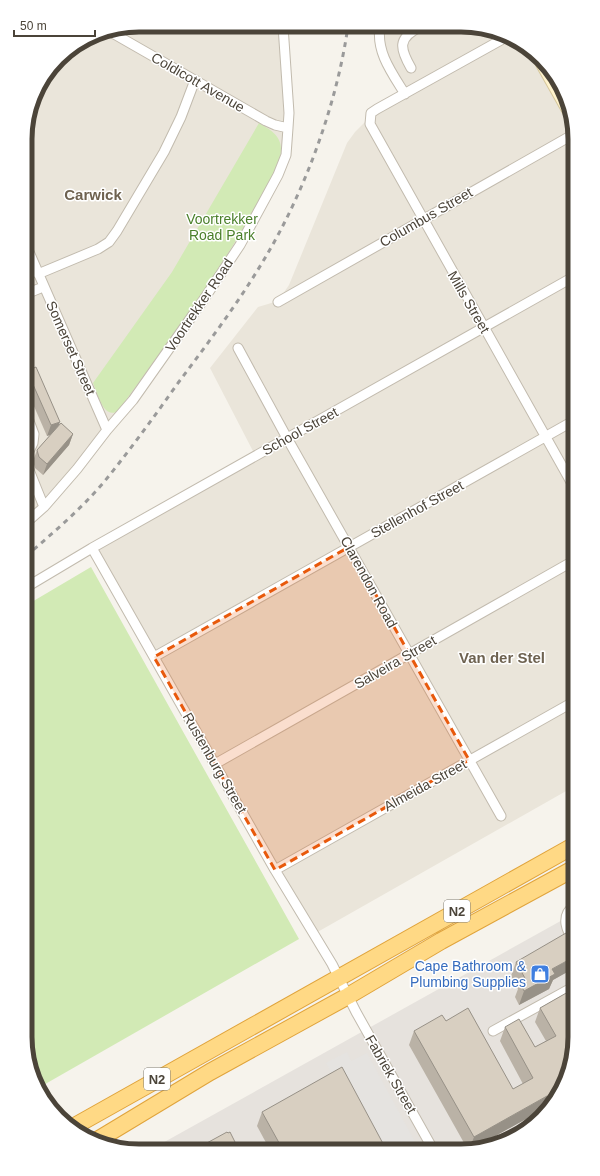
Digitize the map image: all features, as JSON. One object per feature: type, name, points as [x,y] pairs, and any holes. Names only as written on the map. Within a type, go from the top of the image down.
[{"type":"highway","name":"N2","points":[[78,1124],[568,849]]},
{"type":"highway","name":"N2","points":[[102,1137],[210,1072],[348,996],[441,941],[568,872]]},
{"type":"street","name":"Voortrekker Road","points":[[32,518],[44,507],[77,469],[107,430],[133,400],[240,245],[278,175],[286,155],[288,128],[288,88],[283,32]]},
{"type":"street","points":[[380,32],[379,41],[382,52],[387,64],[405,94],[499,39]]},
{"type":"street","points":[[410,32],[402,41],[404,56],[412,68]]},
{"type":"street","name":"Coldicott Avenue","points":[[116,35],[266,121],[288,128]]},
{"type":"street","points":[[38,274],[98,249],[109,242],[164,152],[181,117],[195,80]]},
{"type":"street","name":"Mills Street","points":[[405,94],[371,113],[370,124],[568,477]]},
{"type":"street","name":"Columbus Street","points":[[278,302],[568,137]]},
{"type":"street","name":"Somerset Street","points":[[32,260],[107,430]]},
{"type":"street","name":"School Street","points":[[32,584],[92,548],[568,280]]},
{"type":"street","points":[[32,291],[44,286]]},
{"type":"street","name":"Clarendon Road","points":[[238,348],[287,438],[501,816]]},
{"type":"street","name":"Stellenhof Street","points":[[154,657],[568,424]]},
{"type":"street","points":[[32,429],[34,434],[32,445]]},
{"type":"street","points":[[32,477],[44,507]]},
{"type":"street","name":"Rustenburg Street","points":[[92,548],[338,978]]},
{"type":"street","name":"Salveira Street","points":[[215,764],[568,564]]},
{"type":"street","name":"Almeida Street","points":[[275,870],[568,705]]},
{"type":"street","points":[[568,913],[566,920],[568,930]]},
{"type":"street","name":"Fabriek Street","points":[[338,978],[430,1144]]},
{"type":"street","points":[[493,1031],[568,990]]},
{"type":"highlighted area","points":[[349,547],[469,760],[275,870],[154,657]]},
{"type":"shaded area","points":[[139,32],[283,32],[288,113],[285,155],[239,245],[133,400],[32,515],[32,132],[40,98],[54,74],[69,59],[86,46],[111,36]]},
{"type":"shaded area","points":[[381,32],[468,32],[482,34],[508,43],[520,50],[541,69],[557,92],[566,118],[568,139],[568,790],[314,934],[92,548],[255,455],[210,368],[258,307],[278,301],[289,285],[347,143],[355,132],[376,111],[405,94],[387,64]]},
{"type":"shaded area","points":[[568,917],[568,1044],[566,1058],[557,1084],[546,1102],[520,1126],[508,1133],[489,1140],[461,1144],[161,1144]]},
{"type":"shaded area","points":[[347,1052],[351,1061],[367,1053],[416,1144],[370,1144],[326,1063]]},
{"type":"green space","name":"Voortrekker Road Park","points":[[259,123],[277,136],[280,144],[280,156],[272,179],[241,233],[190,310],[119,410],[114,413],[109,412],[105,409],[99,399],[93,383],[172,272]]},
{"type":"green space","points":[[91,567],[299,939],[44,1085],[34,1058],[32,1037],[32,602]]},
{"type":"building","points":[[36,367],[60,422],[51,425],[32,382],[32,369]]},
{"type":"building","points":[[61,423],[73,434],[47,464],[39,457],[37,450]]},
{"type":"building","points":[[566,933],[568,936],[568,960],[552,969],[555,974],[524,991],[520,983],[526,980],[516,962]]},
{"type":"building","points":[[568,992],[568,1044],[566,1058],[557,1084],[548,1098],[547,1096],[474,1137],[414,1031],[442,1015],[446,1021],[468,1008],[513,1089],[533,1078],[505,1027],[519,1019],[535,1047],[556,1036],[540,1008]]},
{"type":"building","points":[[342,1067],[383,1144],[280,1144],[262,1112]]},
{"type":"building","points":[[227,1132],[230,1132],[236,1144],[205,1144]]},
{"type":"railway","points":[[32,551],[76,512],[104,482],[142,433],[223,322],[265,258],[280,232],[306,176],[317,146],[336,86],[347,32]]},
{"type":"place","name":"Cape Bathroom & Plumbing Supplies","points":[[540,974]]},
{"type":"district","name":"Carwick","points":[[93,195]]},
{"type":"district","name":"Van der Stel","points":[[502,658]]}]
